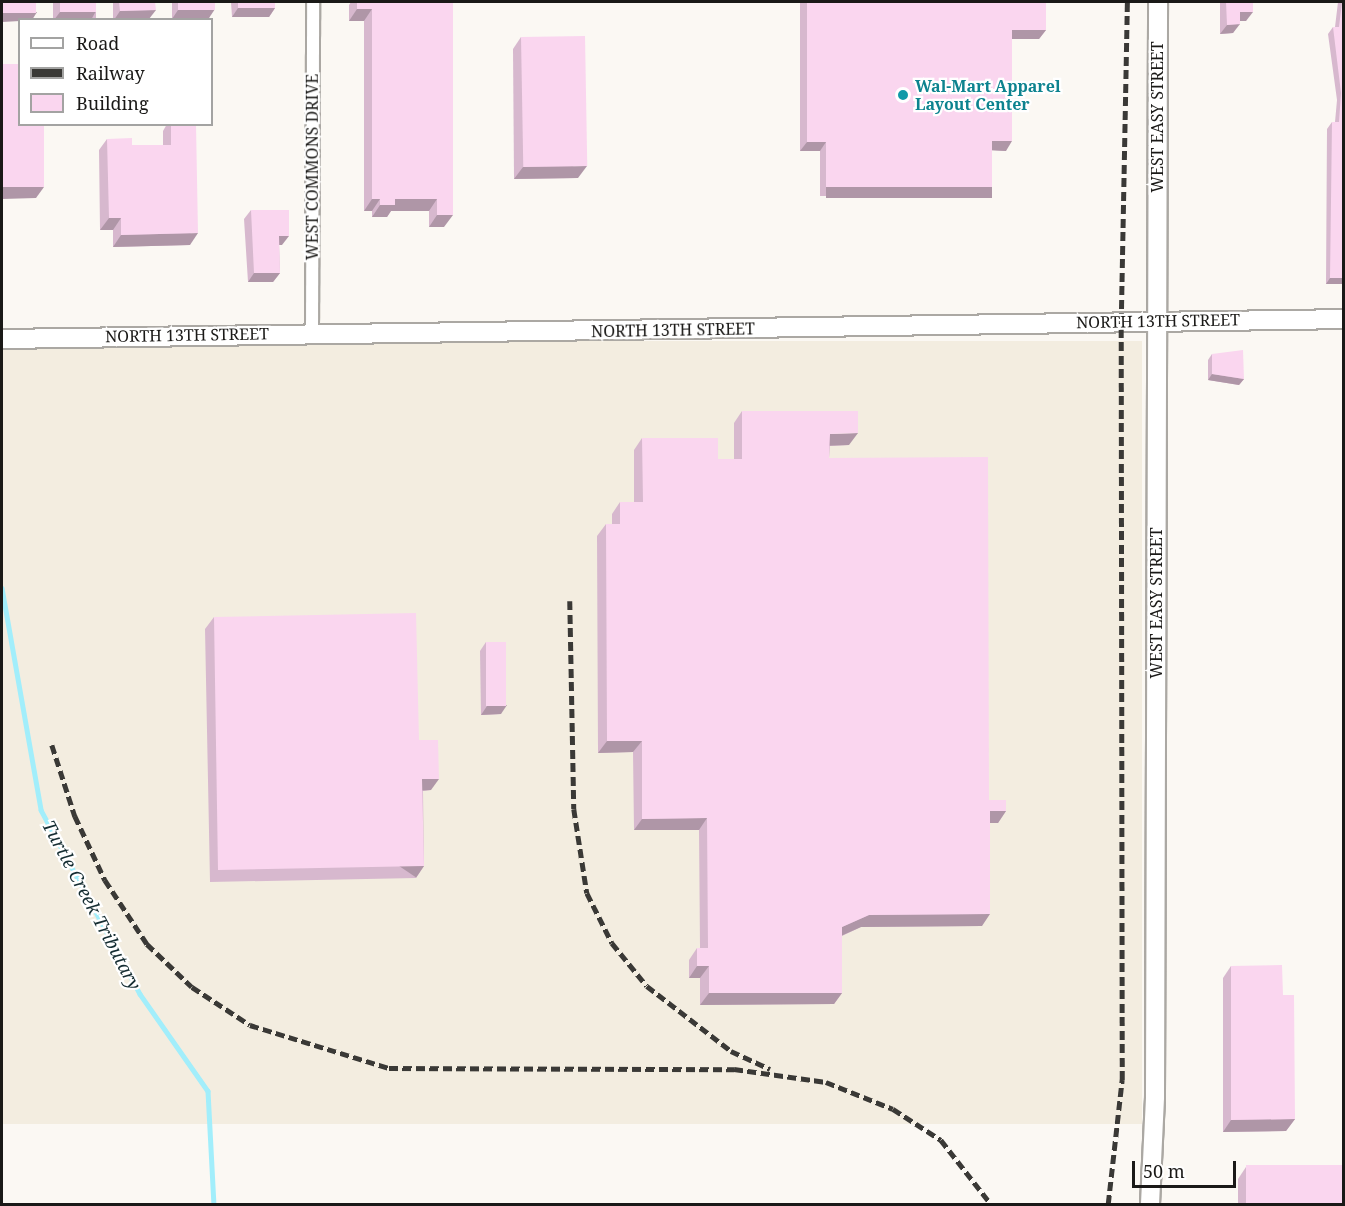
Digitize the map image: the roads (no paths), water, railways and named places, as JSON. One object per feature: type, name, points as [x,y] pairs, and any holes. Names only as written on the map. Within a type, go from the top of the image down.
[{"type":"main road","name":"WEST EASY STREET","points":[[1150,1204],[1155,1097],[1158,2]]},
{"type":"main road","name":"NORTH 13TH STREET","points":[[2,339],[1344,319]]},
{"type":"street","name":"WEST COMMONS DRIVE","points":[[312,333],[313,2]]},
{"type":"waterway","name":"Turtle Creek Tributary","points":[[2,588],[41,810],[140,994],[208,1091],[214,1204]]},
{"type":"railway","points":[[1108,1204],[1122,1080],[1121,322],[1127,2]]},
{"type":"railway","points":[[570,601],[574,809],[587,893],[612,943],[647,986],[731,1051],[770,1069]]},
{"type":"railway","points":[[52,745],[75,816],[105,880],[147,944],[192,987],[250,1025],[389,1068],[734,1069],[826,1082],[893,1109],[941,1140],[991,1204]]},
{"type":"place","name":"Wal-Mart Apparel Layout Center","points":[[903,95]]}]
